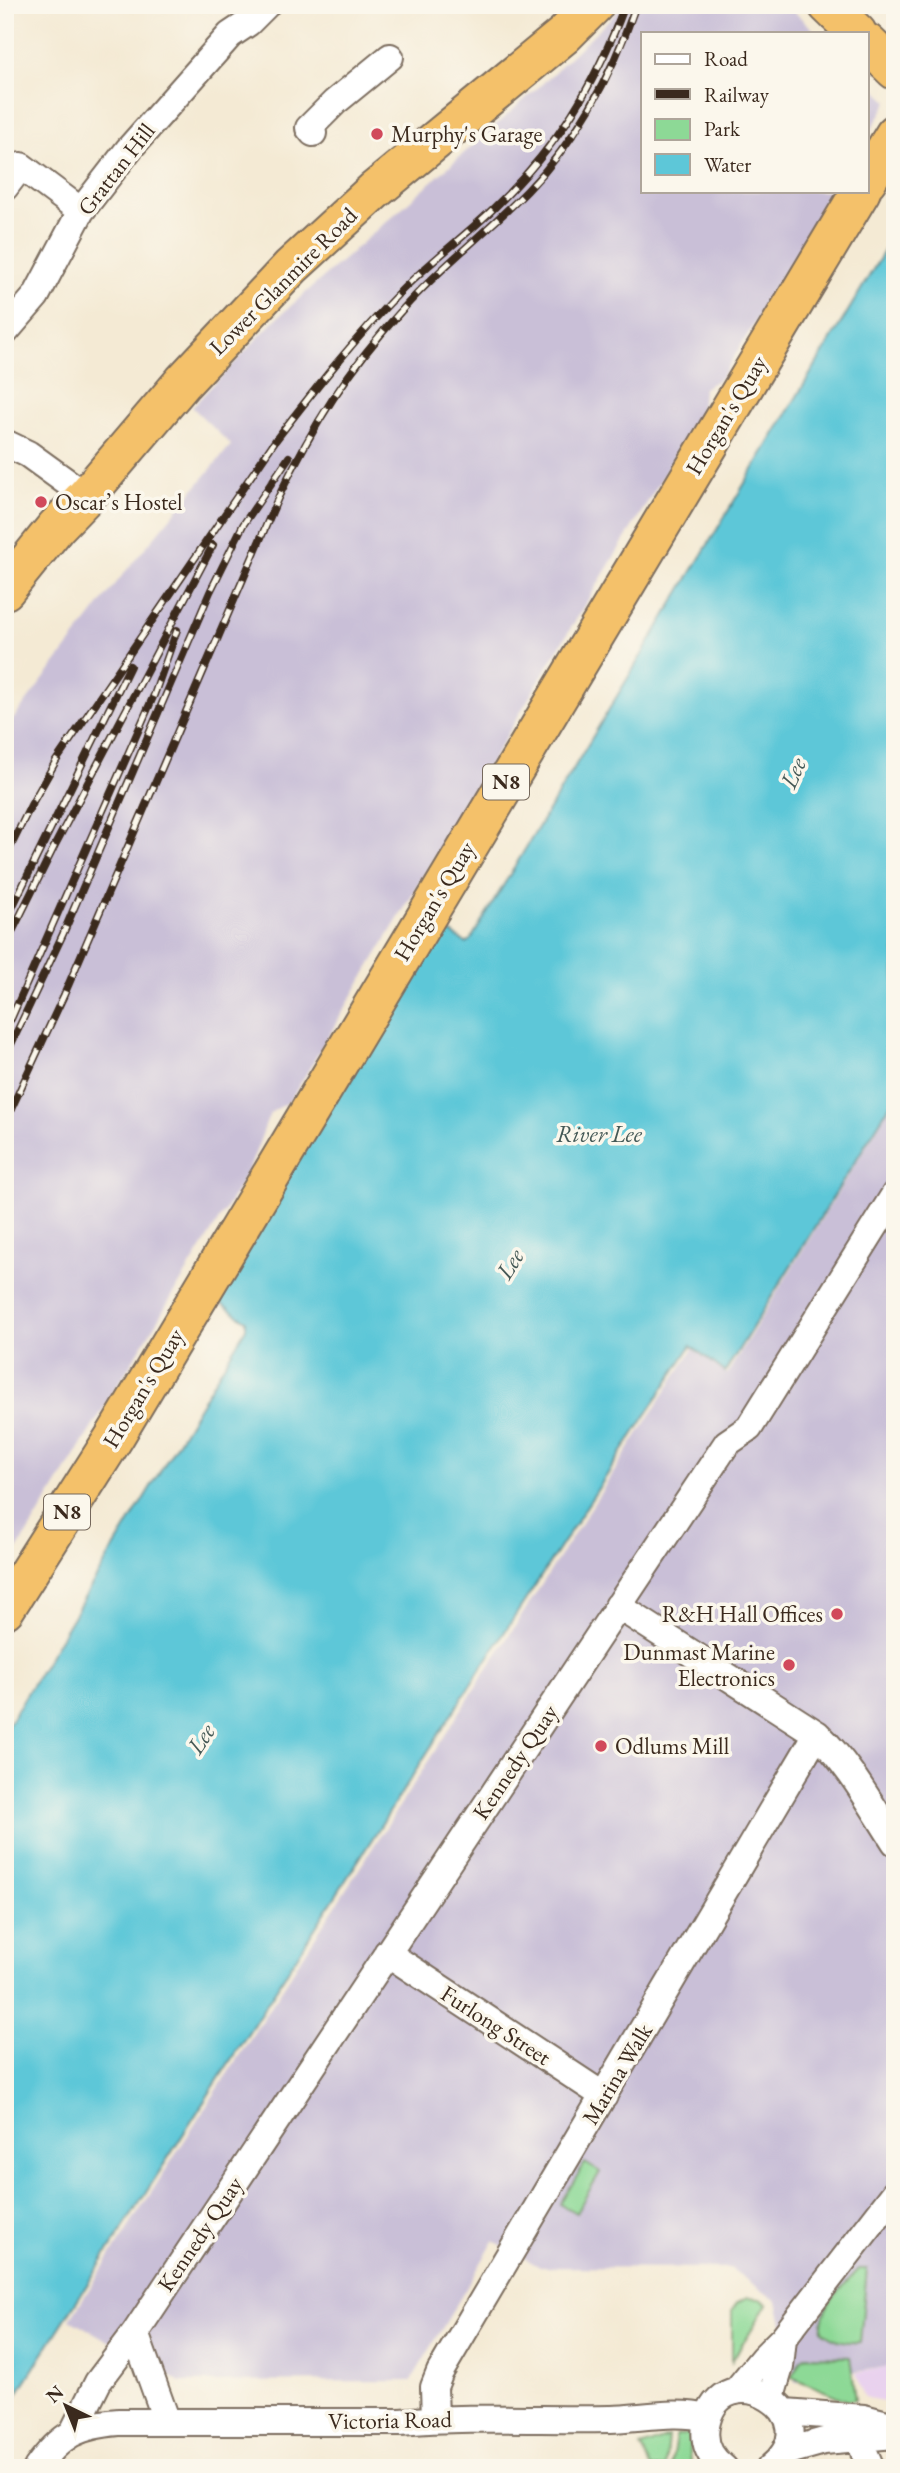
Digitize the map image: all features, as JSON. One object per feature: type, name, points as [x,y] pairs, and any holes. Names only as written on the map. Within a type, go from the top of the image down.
[{"type":"highway","name":"Lower Glanmire Road","points":[[5,590],[56,527],[86,496],[183,382],[291,267],[374,191],[564,35],[594,5]]},
{"type":"highway","points":[[828,5],[856,32]]},
{"type":"highway","points":[[869,45],[895,70]]},
{"type":"highway","points":[[869,177],[895,134]]},
{"type":"highway","name":"Horgan's Quay","points":[[5,1609],[115,1436],[859,192]]},
{"type":"street","name":"Grattan Hill","points":[[5,332],[36,296],[81,211],[129,149],[230,34],[257,14]]},
{"type":"street","points":[[311,131],[335,102],[390,57]]},
{"type":"street","points":[[5,187],[21,166],[81,211]]},
{"type":"street","points":[[5,443],[28,454],[86,496]]},
{"type":"street","name":"Kennedy Quay","points":[[73,2432],[98,2382],[135,2333],[727,1443],[749,1428],[895,1194]]},
{"type":"street","points":[[618,1606],[817,1734],[844,1764],[895,1842]]},
{"type":"street","name":"Marina Walk","points":[[435,2419],[434,2387],[440,2372],[817,1734]]},
{"type":"street","name":"Furlong Street","points":[[387,1953],[604,2096]]},
{"type":"street","points":[[736,2391],[783,2338],[895,2193]]},
{"type":"street","points":[[135,2333],[167,2422]]},
{"type":"street","points":[[777,2460],[789,2427],[778,2404],[783,2338]]},
{"type":"street","points":[[724,2468],[711,2456],[707,2446],[707,2418],[714,2406],[736,2391],[748,2389],[778,2404],[895,2435]]},
{"type":"street","name":"Victoria Road","points":[[73,2432],[103,2423],[612,2419],[692,2414],[707,2418]]},
{"type":"street","points":[[777,2460],[863,2428],[895,2426]]},
{"type":"street","points":[[863,2428],[866,2459],[871,2468]]},
{"type":"street","points":[[37,2468],[58,2441],[73,2432]]},
{"type":"shaded area","points":[[624,5],[787,5],[816,32],[641,32],[641,192],[834,192],[721,378],[703,388],[701,414],[290,1101],[270,1113],[248,1172],[5,1570],[5,730],[121,577],[231,445],[192,407],[276,319],[540,86]]},
{"type":"shaded area","points":[[869,83],[888,101],[869,134]]},
{"type":"shaded area","points":[[895,1099],[895,2365],[795,2383],[777,2301],[730,2268],[540,2267],[494,2241],[411,2381],[180,2382],[70,2319],[693,1349],[727,1374]]},
{"type":"shaded area","points":[[895,2365],[895,2403],[864,2396],[856,2373]]},
{"type":"green space","points":[[585,2163],[600,2172],[576,2213],[560,2204]]},
{"type":"green space","points":[[859,2269],[867,2269],[860,2342],[840,2341],[822,2331],[824,2313],[834,2297]]},
{"type":"green space","points":[[747,2298],[760,2299],[767,2304],[732,2361],[732,2310],[737,2303]]},
{"type":"green space","points":[[806,2356],[850,2357],[856,2399],[848,2401],[791,2377]]},
{"type":"green space","points":[[690,2434],[689,2455],[693,2468],[671,2468],[676,2435]]},
{"type":"green space","points":[[668,2437],[665,2468],[652,2468],[641,2447]]},
{"type":"water","name":"River Lee","points":[[895,233],[895,1097],[725,1372],[691,1346],[489,1656],[5,2413],[5,1730],[246,1328],[246,1320],[216,1300],[437,923],[466,943],[470,941]]},
{"type":"railway","points":[[5,858],[56,761],[275,441],[385,308],[413,279],[493,209],[536,163],[555,139],[586,90],[625,5]]},
{"type":"railway","points":[[5,1122],[64,995],[278,498],[305,446],[333,399],[383,331],[433,278],[527,191],[563,149],[605,81],[636,5]]},
{"type":"railway","points":[[5,1057],[63,934],[210,592],[243,525],[289,457]]},
{"type":"railway","points":[[5,946],[55,845],[213,545]]},
{"type":"railway","points":[[11,1019],[154,695],[177,630]]},
{"type":"railway","points":[[5,922],[130,666]]},
{"type":"place","name":"Murphy's Garage","points":[[377,134]]},
{"type":"place","name":"Oscar’s Hostel","points":[[41,502]]},
{"type":"place","name":"R&H Hall Offices","points":[[837,1614]]},
{"type":"place","name":"Dunmast Marine Electronics","points":[[789,1665]]},
{"type":"place","name":"Odlums Mill","points":[[601,1746]]},
{"type":"water label","name":"Lee","points":[[793,773]]},
{"type":"water label","name":"Lee","points":[[510,1264]]},
{"type":"water label","name":"Lee","points":[[201,1739]]}]
